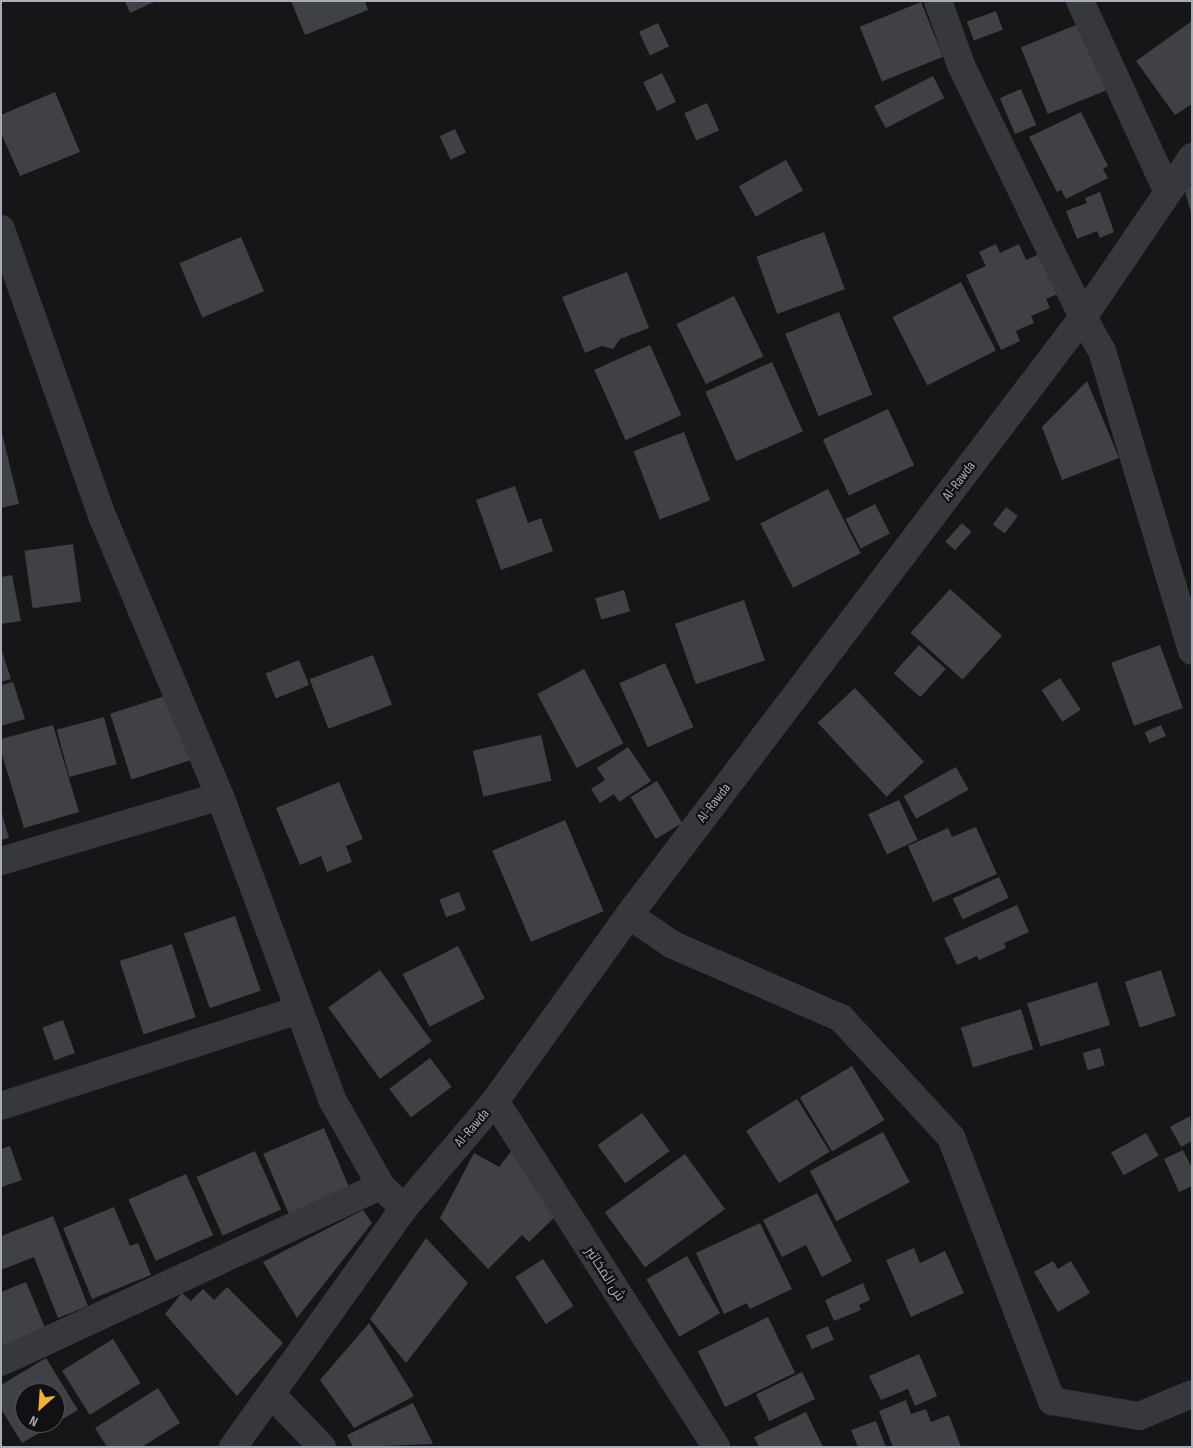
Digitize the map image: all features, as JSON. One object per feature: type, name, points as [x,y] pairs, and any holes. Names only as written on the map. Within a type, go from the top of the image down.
[{"type":"street","points":[[938,1],[961,65],[1083,318],[1102,350],[1192,652]]},
{"type":"street","points":[[1080,1],[1168,192]]},
{"type":"street","name":"Al-Rawda","points":[[233,1447],[404,1208],[495,1102],[629,915],[1083,318],[1192,157]]},
{"type":"street","points":[[1,228],[103,518],[220,796],[333,1101],[380,1186],[404,1208]]},
{"type":"street","points":[[1,861],[220,796]]},
{"type":"street","points":[[629,915],[673,946],[842,1018],[950,1136],[1052,1401],[1139,1416],[1192,1394]]},
{"type":"street","points":[[1,1106],[298,1010]]},
{"type":"street","name":"ش المخاتير","points":[[495,1102],[716,1447]]},
{"type":"street","points":[[1,1362],[380,1186]]},
{"type":"street","points":[[272,1395],[322,1447]]},
{"type":"building","points":[[125,1],[156,1],[130,13]]},
{"type":"building","points":[[291,1],[365,1],[368,10],[305,35]]},
{"type":"building","points":[[921,2],[943,57],[882,81],[860,27]]},
{"type":"building","points":[[996,11],[1003,30],[974,40],[967,22]]},
{"type":"building","points":[[1192,21],[1192,104],[1175,115],[1136,61]]},
{"type":"building","points":[[658,23],[669,47],[650,55],[639,32]]},
{"type":"building","points":[[1081,23],[1108,90],[1048,114],[1021,47]]},
{"type":"building","points":[[662,73],[676,102],[657,111],[643,82]]},
{"type":"building","points":[[933,76],[944,98],[886,128],[874,106]]},
{"type":"building","points":[[1021,89],[1036,125],[1015,134],[1000,98]]},
{"type":"building","points":[[55,92],[80,152],[20,176],[1,133],[1,115]]},
{"type":"building","points":[[707,103],[719,130],[696,141],[684,113]]},
{"type":"building","points":[[1081,112],[1108,166],[1103,169],[1108,178],[1066,199],[1061,190],[1057,192],[1029,137]]},
{"type":"building","points":[[455,129],[466,153],[451,160],[440,136]]},
{"type":"building","points":[[786,160],[803,191],[756,217],[739,186]]},
{"type":"building","points":[[1192,185],[1192,213],[1191,213],[1184,187]]},
{"type":"building","points":[[1100,192],[1114,232],[1100,238],[1097,231],[1077,239],[1066,211],[1087,203],[1085,198]]},
{"type":"building","points":[[824,232],[845,289],[777,314],[756,257]]},
{"type":"building","points":[[241,237],[264,291],[202,317],[179,263]]},
{"type":"building","points":[[996,244],[1000,253],[1019,244],[1026,260],[1048,250],[1066,290],[1046,299],[1050,308],[1031,316],[1034,323],[1016,331],[1020,341],[1001,350],[966,275],[986,266],[979,252]]},
{"type":"building","points":[[627,272],[649,328],[620,339],[613,349],[602,346],[585,353],[562,297]]},
{"type":"building","points":[[961,282],[996,351],[927,386],[892,317]]},
{"type":"building","points":[[734,296],[763,356],[706,384],[676,324]]},
{"type":"building","points":[[839,312],[872,395],[819,416],[785,334]]},
{"type":"building","points":[[650,345],[681,415],[626,440],[594,370]]},
{"type":"building","points":[[772,362],[803,431],[736,461],[705,392]]},
{"type":"building","points":[[1087,381],[1119,458],[1062,480],[1042,427]]},
{"type":"building","points":[[888,409],[914,465],[849,496],[823,439]]},
{"type":"building","points":[[1,429],[19,504],[1,508]]},
{"type":"building","points":[[684,432],[710,500],[660,520],[634,451]]},
{"type":"building","points":[[515,486],[528,523],[541,518],[553,551],[501,570],[476,500]]},
{"type":"building","points":[[828,489],[861,553],[793,588],[760,524]]},
{"type":"building","points":[[875,504],[890,533],[861,548],[846,519]]},
{"type":"building","points":[[1006,507],[1018,516],[1005,534],[993,525]]},
{"type":"building","points":[[962,523],[972,532],[955,550],[945,542]]},
{"type":"building","points":[[73,544],[81,601],[33,608],[24,551]]},
{"type":"building","points":[[12,575],[21,621],[1,624],[1,577]]},
{"type":"building","points":[[950,589],[1002,636],[963,680],[911,633]]},
{"type":"building","points":[[624,590],[630,611],[601,619],[595,598]]},
{"type":"building","points":[[744,600],[765,661],[696,684],[675,624]]},
{"type":"building","points":[[919,645],[946,669],[920,697],[894,673]]},
{"type":"building","points":[[1160,645],[1183,708],[1134,726],[1111,663]]},
{"type":"building","points":[[1,648],[11,679],[1,682]]},
{"type":"building","points":[[373,655],[392,704],[329,729],[310,679]]},
{"type":"building","points":[[299,660],[309,685],[276,699],[266,673]]},
{"type":"building","points":[[665,663],[693,727],[648,747],[619,683]]},
{"type":"building","points":[[584,669],[623,743],[577,768],[537,694]]},
{"type":"building","points":[[1060,678],[1081,710],[1062,722],[1042,690]]},
{"type":"building","points":[[13,682],[25,719],[1,726],[1,685]]},
{"type":"building","points":[[855,688],[924,762],[887,797],[818,723]]},
{"type":"building","points":[[171,694],[192,760],[131,779],[110,714]]},
{"type":"building","points":[[104,717],[117,764],[69,777],[57,730]]},
{"type":"building","points":[[53,725],[79,812],[24,828],[1,751],[1,739]]},
{"type":"building","points":[[1161,725],[1166,736],[1149,743],[1145,732]]},
{"type":"building","points":[[541,735],[552,781],[483,797],[473,751]]},
{"type":"building","points":[[628,747],[651,781],[619,802],[614,794],[600,803],[591,789],[605,780],[597,768]]},
{"type":"building","points":[[956,767],[969,790],[916,819],[904,796]]},
{"type":"building","points":[[657,781],[682,823],[656,839],[630,797]]},
{"type":"building","points":[[339,782],[363,839],[346,846],[352,862],[327,872],[321,856],[300,865],[276,808]]},
{"type":"building","points":[[899,800],[918,840],[887,854],[868,814]]},
{"type":"building","points":[[1,811],[9,838],[1,840]]},
{"type":"building","points":[[565,820],[604,911],[531,942],[492,851]]},
{"type":"building","points":[[976,827],[997,874],[933,902],[908,846],[948,828],[952,837]]},
{"type":"building","points":[[999,877],[1009,898],[962,919],[953,899]]},
{"type":"building","points":[[459,892],[466,910],[446,917],[439,900]]},
{"type":"building","points":[[1017,905],[1029,932],[1004,943],[1006,948],[979,960],[977,956],[957,965],[944,938]]},
{"type":"building","points":[[235,916],[261,991],[210,1008],[184,934]]},
{"type":"building","points":[[172,944],[196,1017],[143,1034],[120,961]]},
{"type":"building","points":[[458,946],[485,999],[430,1027],[403,974]]},
{"type":"building","points":[[380,970],[432,1041],[380,1079],[328,1008]]},
{"type":"building","points":[[1161,970],[1176,1016],[1140,1027],[1125,982]]},
{"type":"building","points":[[1097,982],[1110,1025],[1040,1046],[1027,1003]]},
{"type":"building","points":[[1021,1009],[1033,1049],[973,1068],[961,1027]]},
{"type":"building","points":[[63,1020],[75,1053],[54,1060],[42,1028]]},
{"type":"building","points":[[1100,1048],[1105,1065],[1088,1070],[1083,1053]]},
{"type":"building","points":[[430,1058],[452,1087],[411,1117],[389,1089]]},
{"type":"building","points":[[852,1066],[884,1120],[832,1151],[800,1097]]},
{"type":"building","points":[[797,1099],[830,1152],[779,1183],[746,1131]]},
{"type":"building","points":[[642,1113],[670,1151],[625,1183],[598,1145]]},
{"type":"building","points":[[1190,1116],[1192,1141],[1181,1147],[1170,1127]]},
{"type":"building","points":[[324,1128],[352,1194],[291,1220],[263,1154]]},
{"type":"building","points":[[883,1132],[910,1182],[836,1221],[810,1171]]},
{"type":"building","points":[[1146,1133],[1159,1156],[1124,1175],[1111,1152]]},
{"type":"building","points":[[10,1146],[22,1180],[2,1187],[1,1149]]},
{"type":"building","points":[[513,1149],[558,1214],[529,1242],[522,1235],[488,1269],[440,1218],[474,1153],[499,1167]]},
{"type":"building","points":[[1183,1150],[1192,1168],[1192,1186],[1179,1192],[1164,1159]]},
{"type":"building","points":[[255,1151],[281,1209],[223,1235],[197,1177]]},
{"type":"building","points":[[685,1154],[725,1209],[645,1267],[605,1212]]},
{"type":"building","points":[[186,1174],[213,1235],[156,1261],[128,1200]]},
{"type":"building","points":[[817,1193],[852,1261],[822,1277],[806,1245],[782,1257],[763,1220]]},
{"type":"building","points":[[114,1207],[130,1246],[138,1243],[151,1275],[92,1299],[63,1228]]},
{"type":"building","points":[[363,1210],[372,1223],[297,1318],[263,1262]]},
{"type":"building","points":[[53,1216],[88,1306],[58,1318],[34,1257],[1,1270],[1,1236]]},
{"type":"building","points":[[760,1223],[792,1289],[750,1309],[747,1303],[724,1314],[696,1253]]},
{"type":"building","points":[[426,1238],[468,1283],[406,1363],[370,1319]]},
{"type":"building","points":[[914,1248],[920,1263],[945,1251],[964,1293],[911,1317],[886,1260]]},
{"type":"building","points":[[687,1256],[720,1313],[679,1337],[646,1280]]},
{"type":"building","points":[[543,1259],[573,1306],[546,1324],[515,1277]]},
{"type":"building","points":[[1053,1261],[1058,1269],[1071,1261],[1090,1293],[1058,1312],[1034,1272]]},
{"type":"building","points":[[26,1282],[46,1330],[1,1348],[1,1292]]},
{"type":"building","points":[[863,1283],[870,1300],[859,1305],[861,1310],[834,1321],[825,1300]]},
{"type":"building","points":[[227,1287],[283,1343],[237,1396],[165,1314],[182,1293],[191,1301],[203,1289],[214,1300]]},
{"type":"building","points":[[768,1317],[795,1373],[725,1407],[698,1351]]},
{"type":"building","points":[[369,1323],[414,1396],[354,1428],[320,1380]]},
{"type":"building","points":[[828,1326],[834,1340],[812,1349],[806,1335]]},
{"type":"building","points":[[113,1339],[141,1383],[90,1415],[62,1371]]},
{"type":"building","points":[[919,1354],[937,1396],[915,1406],[908,1389],[881,1400],[869,1376]]},
{"type":"building","points":[[46,1358],[61,1383],[15,1383],[15,1432],[1,1409],[1,1385]]},
{"type":"building","points":[[802,1372],[815,1399],[769,1421],[756,1394]]},
{"type":"building","points":[[158,1388],[180,1423],[142,1447],[107,1447],[95,1428]]},
{"type":"building","points":[[65,1389],[78,1410],[65,1418]]},
{"type":"building","points":[[906,1400],[911,1414],[926,1409],[931,1422],[949,1415],[961,1447],[893,1447],[879,1411]]},
{"type":"building","points":[[413,1403],[433,1444],[353,1447],[347,1435]]},
{"type":"building","points":[[806,1412],[823,1447],[759,1447],[754,1437]]},
{"type":"building","points":[[876,1421],[886,1447],[858,1447],[851,1430]]},
{"type":"building","points":[[16,1433],[39,1433],[22,1443]]}]
